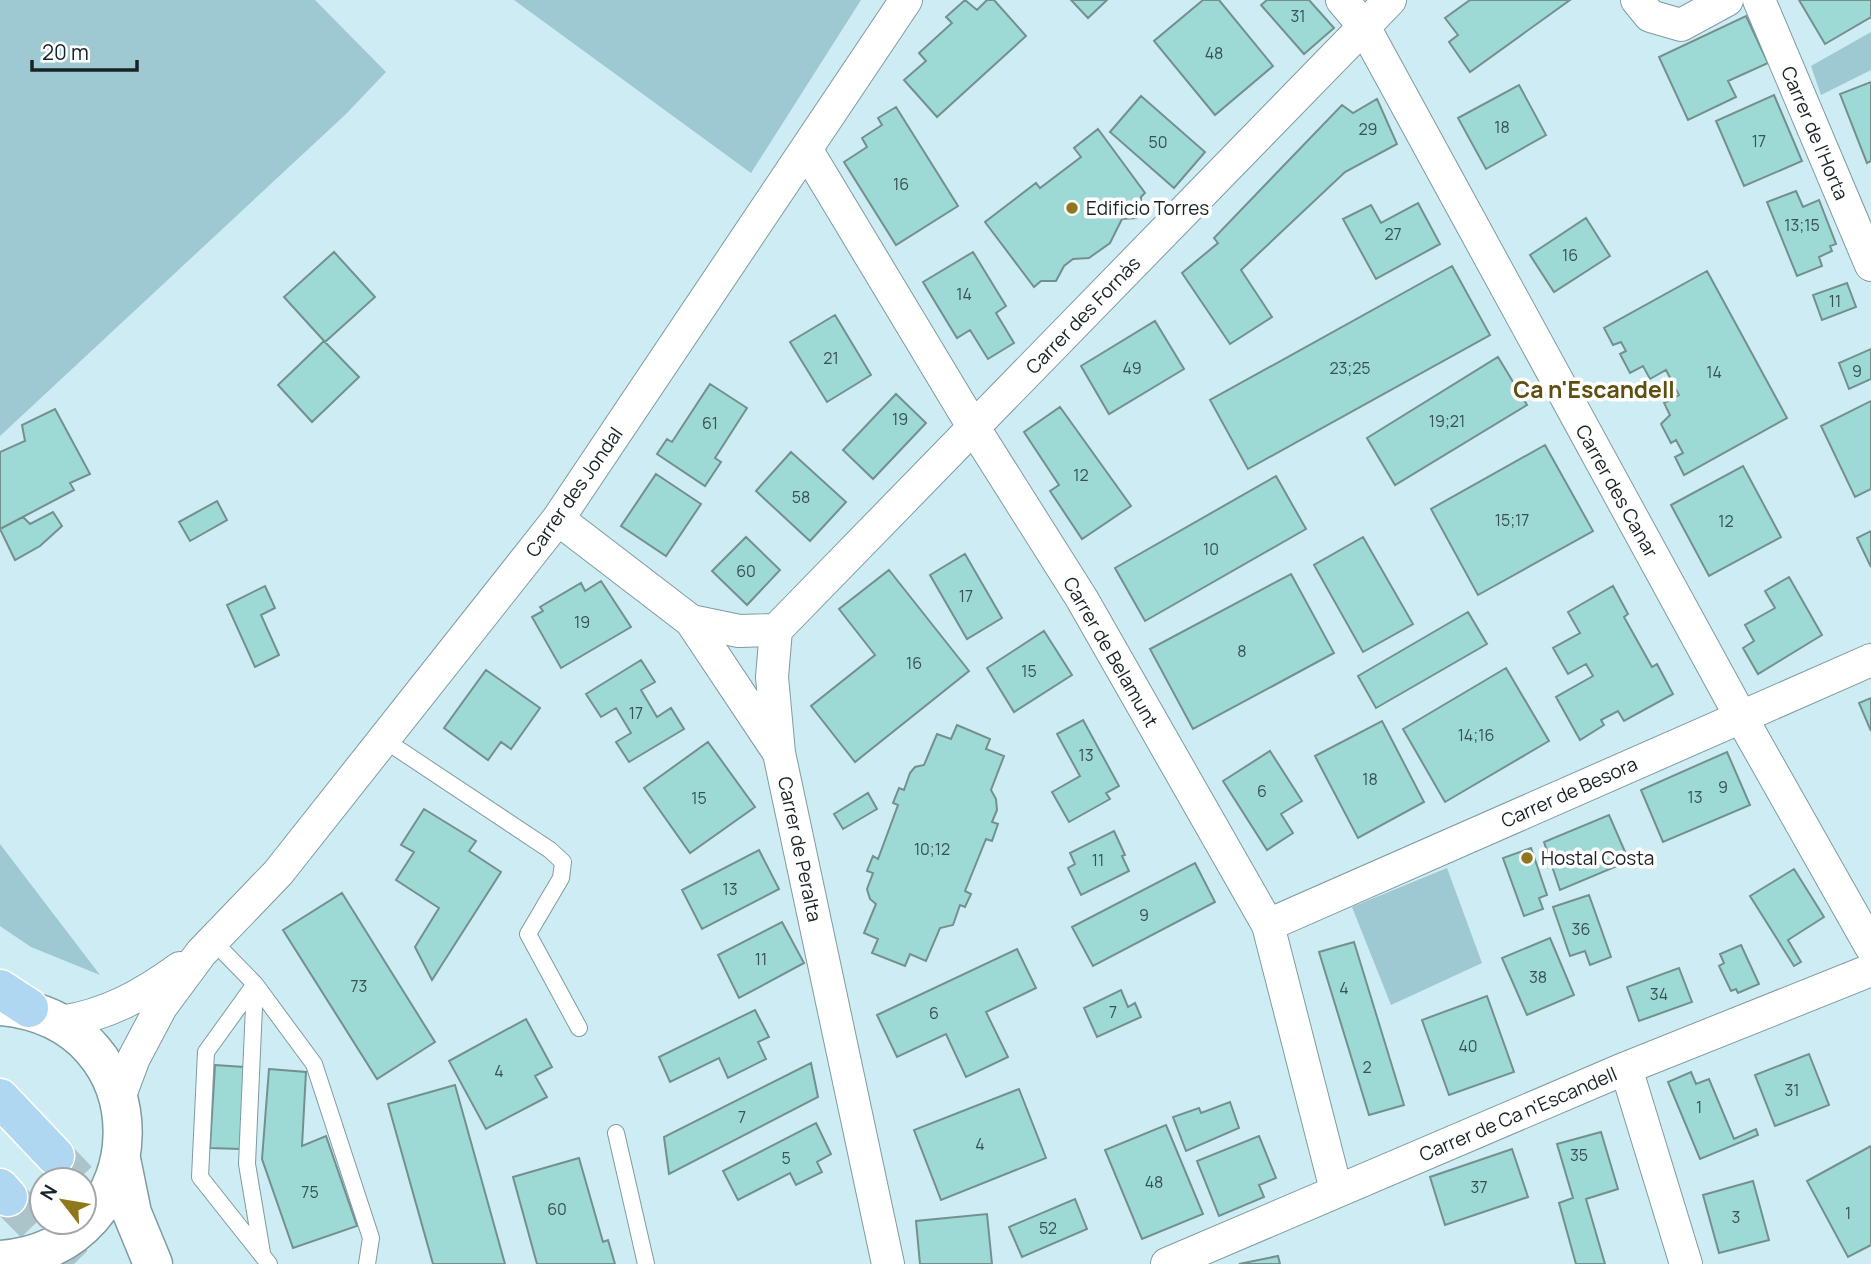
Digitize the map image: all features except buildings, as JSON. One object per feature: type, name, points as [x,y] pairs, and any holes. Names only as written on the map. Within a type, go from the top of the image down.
[{"type":"highway","points":[[0,1098],[55,1156]]},
{"type":"street","name":"Carrer des Jondal","points":[[120,1098],[134,1058],[160,1007],[207,947],[278,873],[386,741],[558,519],[906,0]]},
{"type":"street","name":"Carrer des Canar","points":[[1342,0],[1363,25],[1741,717],[1871,947]]},
{"type":"street","name":"Carrer des Fornàs","points":[[776,629],[1390,0]]},
{"type":"street","points":[[1637,0],[1650,16],[1681,25],[1727,0]]},
{"type":"street","name":"Carrer de l'Horta","points":[[1759,0],[1871,265]]},
{"type":"street","name":"Carrer de Belamunt","points":[[806,149],[974,428],[1082,599],[1268,925],[1336,1190]]},
{"type":"street","name":"Carrer de Peralta","points":[[558,519],[691,621],[779,753],[888,1264]]},
{"type":"street","points":[[691,621],[739,631],[776,629],[772,677],[779,753]]},
{"type":"street","name":"Carrer de Besora","points":[[1268,925],[1871,660]]},
{"type":"street","name":"Carrer des Jondal","points":[[22,1006],[106,1012],[150,990],[207,947]]},
{"type":"street","name":"Carrer de Ca n'Escandell","points":[[1167,1264],[1626,1068],[1871,970]]},
{"type":"street","points":[[22,1006],[85,1040],[103,1061],[120,1098],[124,1128],[121,1159],[132,1213],[153,1264]]},
{"type":"street","points":[[1626,1068],[1686,1264]]},
{"type":"street","points":[[16,1261],[71,1236],[99,1208],[121,1159]]},
{"type":"lane","points":[[386,741],[550,850],[563,862],[561,878],[527,934],[579,1028]]},
{"type":"lane","points":[[207,947],[255,984],[314,1063],[371,1238],[367,1264]]},
{"type":"lane","points":[[255,984],[247,1164],[266,1260]]},
{"type":"lane","points":[[255,984],[206,1052],[200,1177],[266,1260]]},
{"type":"lane","points":[[616,1133],[646,1264]]},
{"type":"shaded area","points":[[0,0],[315,0],[386,72],[346,114],[0,436]]},
{"type":"shaded area","points":[[514,0],[861,0],[751,173]]},
{"type":"shaded area","points":[[1871,32],[1871,70],[1821,95],[1811,66]]},
{"type":"shaded area","points":[[0,844],[100,975],[31,947],[0,926]]},
{"type":"shaded area","points":[[1447,868],[1482,963],[1391,1005],[1352,907]]},
{"type":"tunnel","points":[[55,1156],[65,1166]]},
{"type":"tunnel","points":[[8,1197],[74,1264]]},
{"type":"place","name":"Edificio Torres","points":[[1072,208]]},
{"type":"place","name":"Hostal Costa","points":[[1527,858]]},
{"type":"district","name":"Ca n'Escandell","points":[[1594,389]]}]
